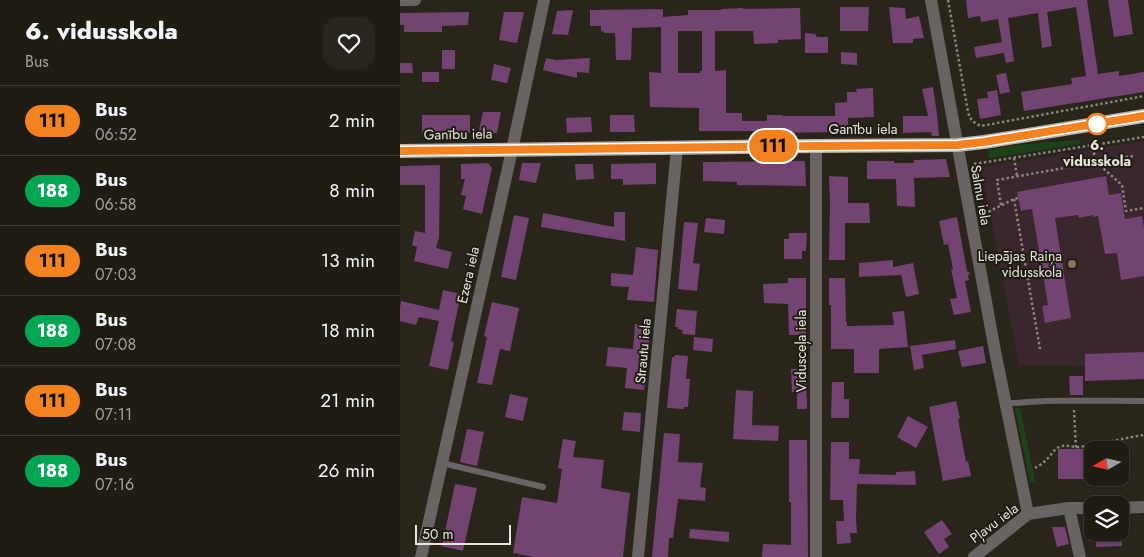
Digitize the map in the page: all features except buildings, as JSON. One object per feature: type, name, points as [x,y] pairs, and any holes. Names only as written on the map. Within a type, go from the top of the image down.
[{"type":"highway","name":"Ganību iela","points":[[400,151],[957,145],[1144,116]]},
{"type":"street","points":[[400,0],[415,0]]},
{"type":"street","name":"Ezera iela","points":[[421,557],[544,0]]},
{"type":"street","name":"Salmu iela","points":[[931,0],[1005,404],[1028,514]]},
{"type":"street","name":"Vidusceļa iela","points":[[816,146],[816,557]]},
{"type":"street","name":"Strautu iela","points":[[638,557],[677,148]]},
{"type":"street","points":[[1129,508],[1144,507]]},
{"type":"street","points":[[1069,508],[1080,557]]},
{"type":"street","name":"Pļavu iela","points":[[974,557],[1028,514],[1069,508],[1084,508]]},
{"type":"lane","points":[[1005,404],[1022,402],[1144,401]]},
{"type":"lane","points":[[442,463],[543,487]]},
{"type":"path","points":[[948,0],[968,112],[970,118],[976,124],[981,126],[1144,96]]},
{"type":"path","points":[[974,164],[1144,137]]},
{"type":"path","points":[[1094,162],[1096,145]]},
{"type":"path","points":[[1001,205],[997,180],[1132,156]]},
{"type":"path","points":[[1014,158],[1016,176]]},
{"type":"path","points":[[1094,162],[1122,185],[1126,211],[1144,208]]},
{"type":"path","points":[[984,214],[1018,198]]},
{"type":"path","points":[[1014,199],[1040,349]]},
{"type":"path","points":[[1074,401],[1076,448]]},
{"type":"path","points":[[1035,468],[1060,446],[1065,445],[1076,448],[1144,435]]},
{"type":"shaded area","name":"Liepājas Raiņa vidusskola","points":[[1144,141],[1144,352],[1085,354],[1085,366],[1019,365],[981,167]]},
{"type":"green space","points":[[1080,140],[1080,144],[989,158],[988,150],[1024,144]]},
{"type":"green space","points":[[1020,407],[1035,481],[1030,482],[1015,408]]},
{"type":"bus line","name":"111","points":[[400,151],[957,145],[1144,116]]},
{"type":"place","name":"6. vidusskola","points":[[1097,124]]},
{"type":"place","name":"Liepājas Raiņa vidusskola","points":[[1072,264]]}]
